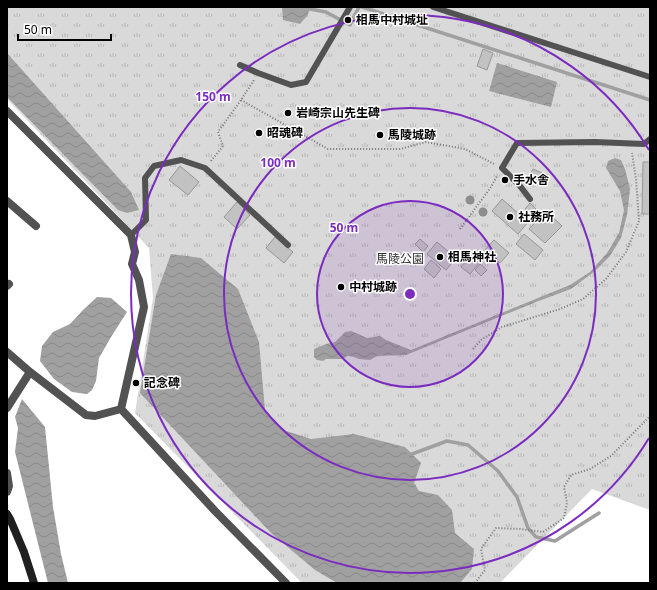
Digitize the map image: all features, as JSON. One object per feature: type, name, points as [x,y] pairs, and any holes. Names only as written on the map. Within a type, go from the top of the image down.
[{"type":"street","points":[[7,111],[131,235],[135,252],[132,264],[139,280],[144,307],[121,409]]},
{"type":"street","points":[[7,201],[36,226]]},
{"type":"street","points":[[7,352],[30,372],[86,415],[95,416],[121,409]]},
{"type":"street","points":[[7,408],[30,372]]},
{"type":"street","points":[[121,409],[215,511],[286,583]]},
{"type":"street","points":[[7,473],[9,486],[7,492]]},
{"type":"street","points":[[7,514],[24,552],[34,583]]},
{"type":"lane","points":[[240,65],[291,85],[306,82],[350,7]]},
{"type":"lane","points":[[433,7],[650,77]]},
{"type":"lane","points":[[530,199],[520,186],[502,168],[517,143],[594,142],[644,144],[650,139]]},
{"type":"lane","points":[[131,235],[146,220],[145,178],[154,166],[181,160],[205,168],[288,245]]},
{"type":"path","points":[[205,168],[223,146],[218,132],[258,73]]},
{"type":"path","points":[[241,100],[328,149],[400,149],[426,142],[465,148],[502,168],[492,187],[460,229]]},
{"type":"path","points":[[473,349],[481,340],[502,327],[560,309],[583,299],[606,279],[626,252],[640,221],[631,144]]},
{"type":"path","points":[[474,583],[485,570],[481,549],[496,528],[543,532],[564,518],[567,503],[564,487],[571,475],[590,469],[611,456],[650,416]]},
{"type":"green space","name":"馬陵公園","points":[[7,7],[650,7],[650,510],[592,489],[500,583],[302,583],[135,413],[153,298],[149,248],[7,99]]},
{"type":"water","points":[[282,7],[311,7],[307,16],[300,24],[283,20]]},
{"type":"water","points":[[7,53],[131,192],[139,210],[127,213],[118,210],[7,97]]},
{"type":"water","points":[[497,63],[557,82],[551,107],[489,91]]},
{"type":"water","points":[[615,158],[621,160],[630,189],[627,215],[621,238],[610,256],[595,271],[571,289],[406,355],[377,356],[370,360],[347,356],[343,359],[326,359],[323,361],[317,360],[314,357],[314,349],[335,342],[345,332],[351,331],[367,338],[380,336],[411,350],[570,285],[590,272],[607,253],[619,233],[624,210],[620,191],[606,168],[608,161]]},
{"type":"water","points":[[171,254],[201,258],[238,289],[259,342],[265,410],[283,430],[311,439],[354,434],[405,447],[421,463],[414,483],[419,491],[438,495],[452,510],[455,533],[474,549],[472,569],[460,583],[337,583],[315,570],[271,533],[140,393],[156,295]]},
{"type":"water","points":[[97,297],[111,298],[127,312],[99,358],[96,381],[92,390],[87,394],[72,392],[54,379],[40,361],[42,346],[53,332],[70,324]]},
{"type":"water","points":[[22,399],[45,427],[53,507],[61,554],[68,583],[48,583],[15,452],[18,428],[15,417]]},
{"type":"building","points":[[483,49],[493,53],[487,70],[477,66]]},
{"type":"building","points":[[643,162],[650,162],[650,214],[642,214]]},
{"type":"building","points":[[180,166],[199,182],[188,195],[169,180]]},
{"type":"building","points":[[533,169],[542,173],[537,183],[528,179]]},
{"type":"building","name":"社務所","points":[[502,199],[528,222],[518,234],[492,211]]},
{"type":"building","points":[[237,202],[250,215],[237,229],[224,217]]},
{"type":"building","points":[[530,203],[540,213],[535,218],[525,209]]},
{"type":"building","points":[[546,211],[562,226],[545,243],[529,229]]},
{"type":"building","points":[[524,234],[543,250],[535,260],[516,244]]},
{"type":"building","points":[[275,237],[293,252],[284,263],[266,248]]},
{"type":"building","points":[[420,239],[428,246],[423,252],[415,244]]},
{"type":"building","points":[[494,240],[509,253],[500,263],[485,250]]},
{"type":"building","name":"相馬神社","points":[[437,242],[456,258],[446,270],[427,254]]},
{"type":"building","points":[[471,255],[480,262],[470,274],[461,267]]},
{"type":"building","points":[[431,260],[441,269],[434,278],[424,269]]},
{"type":"building","points":[[480,264],[487,270],[481,276],[475,270]]},
{"type":"waterway","points":[[310,9],[326,12],[350,25],[359,7]]},
{"type":"waterway","points":[[362,7],[650,100]]},
{"type":"waterway","points":[[408,454],[412,454],[447,441],[468,445],[498,471],[517,497],[528,528],[536,537],[555,541],[599,513]]},
{"type":"place","name":"相馬中村城址","points":[[348,20]]},
{"type":"place","name":"岩崎宗山先生碑","points":[[288,113]]},
{"type":"place","name":"昭魂碑","points":[[259,133]]},
{"type":"place","name":"馬陵城跡","points":[[380,135]]},
{"type":"place","name":"手水舎","points":[[505,180]]},
{"type":"place","name":"社務所","points":[[510,217]]},
{"type":"place","name":"相馬神社","points":[[440,257]]},
{"type":"place","name":"中村城跡","points":[[341,287]]},
{"type":"place","name":"記念碑","points":[[136,383]]}]
